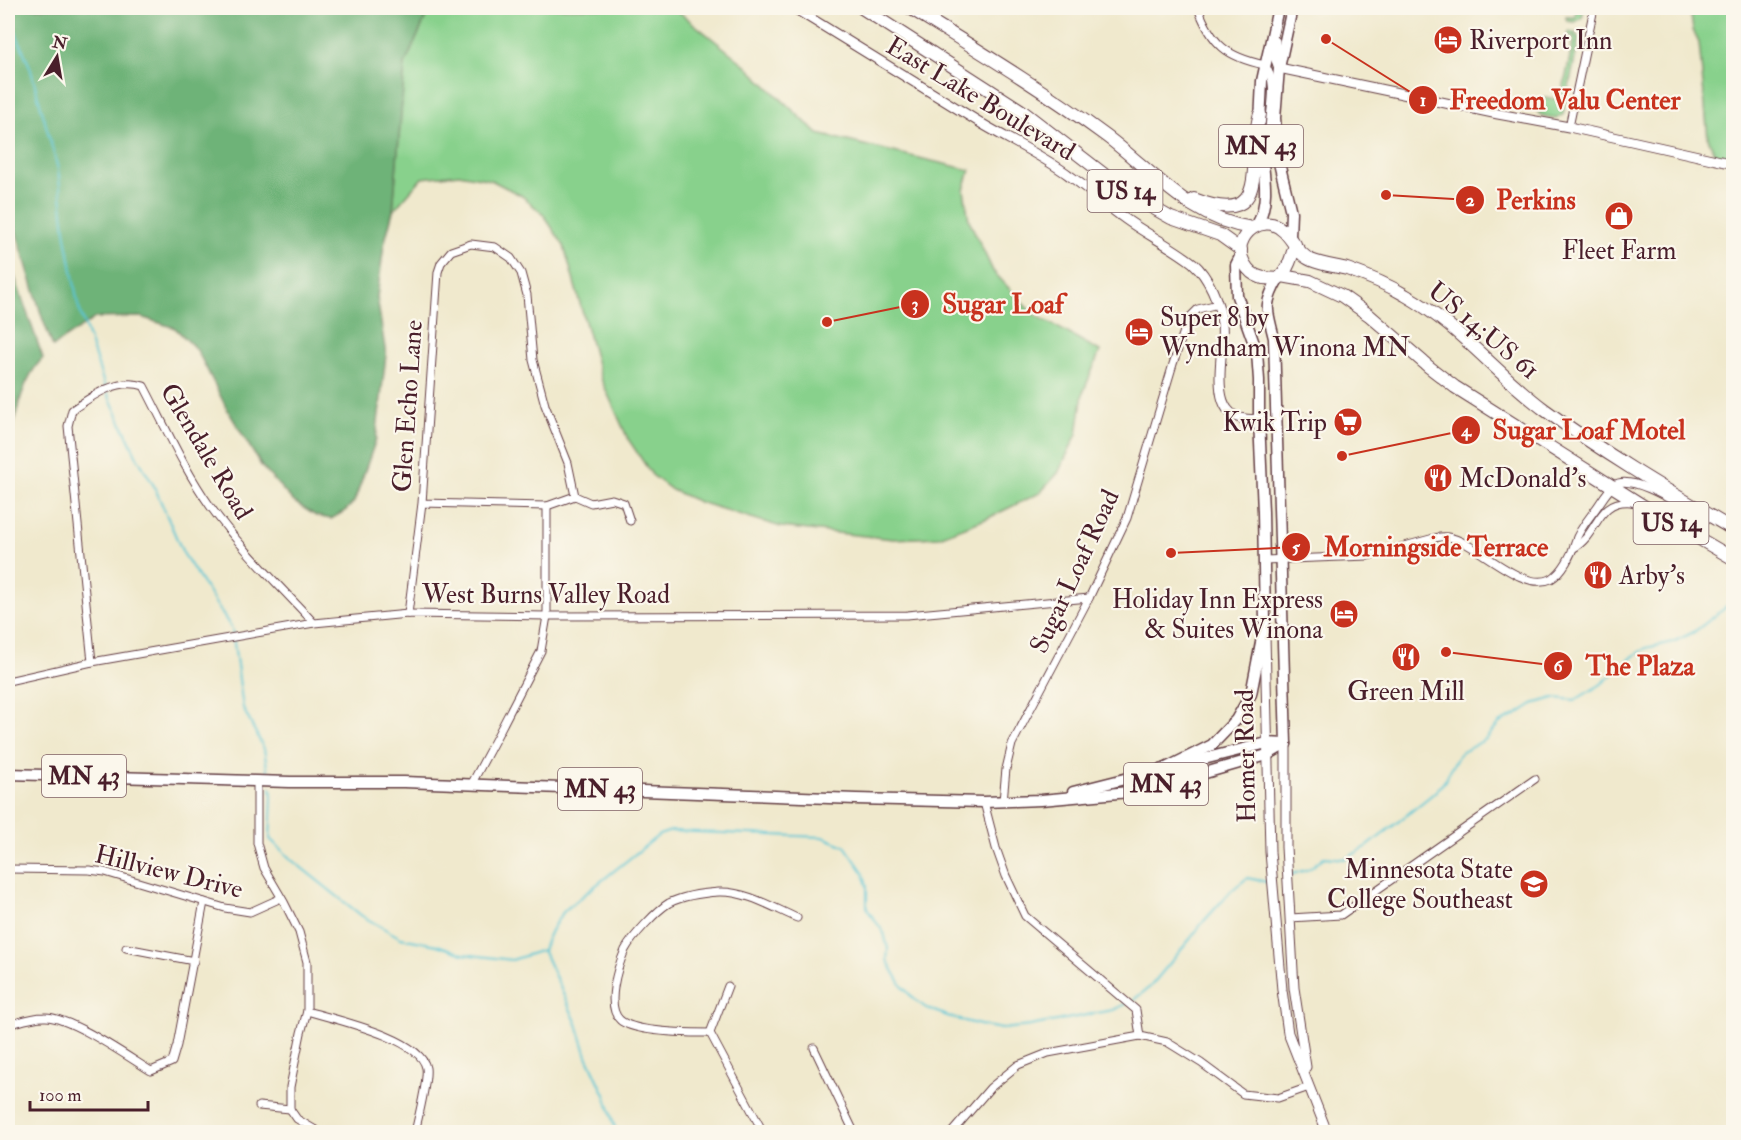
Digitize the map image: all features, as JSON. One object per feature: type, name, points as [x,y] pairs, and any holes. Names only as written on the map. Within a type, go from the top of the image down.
[{"type":"highway","name":"US 14","points":[[862,8],[1022,111],[1132,196],[1171,218],[1220,235],[1241,252],[1245,264],[1255,275],[1310,281],[1342,296],[1369,315],[1455,387],[1636,502],[1733,559]]},
{"type":"highway","name":"US 14;US 61","points":[[910,8],[1064,107],[1107,137],[1179,197],[1208,214],[1234,224],[1276,226],[1312,261],[1344,268],[1370,278],[1395,289],[1425,307],[1459,333],[1545,411],[1700,510]]},
{"type":"highway","points":[[1159,182],[1194,200],[1217,207],[1230,207],[1243,201],[1249,194],[1254,180],[1254,136],[1260,114]]},
{"type":"highway","points":[[1241,252],[1243,238],[1255,226]]},
{"type":"highway","points":[[1280,278],[1292,257],[1292,241]]},
{"type":"highway","name":"US 14","points":[[1700,510],[1734,530]]},
{"type":"main road","name":"MN 43","points":[[1255,226],[1263,212],[1266,196],[1260,114],[1265,65],[1279,8]]},
{"type":"main road","name":"MN 43","points":[[1292,8],[1279,68],[1275,118],[1279,163],[1291,212],[1292,241]]},
{"type":"main road","name":"MN 43","points":[[1241,252],[1236,265],[1237,296],[1257,352],[1259,419]]},
{"type":"main road","name":"Homer Road","points":[[1280,278],[1273,287],[1267,303],[1274,338],[1286,744]]},
{"type":"main road","name":"Homer Road","points":[[1259,419],[1265,622]]},
{"type":"main road","name":"MN 43","points":[[1164,769],[1212,745],[1236,720],[1251,694],[1265,622]]},
{"type":"main road","name":"MN 43","points":[[1041,800],[1267,743],[1286,744]]},
{"type":"main road","name":"MN 43","points":[[8,774],[257,781],[404,782],[856,799],[1004,801],[1130,792],[1174,782],[1267,755],[1286,744]]},
{"type":"street","name":"East Lake Boulevard","points":[[794,8],[1070,175],[1121,216],[1176,250],[1197,267],[1218,304],[1222,324],[1220,393],[1223,403],[1237,418],[1259,419]]},
{"type":"street","points":[[1198,8],[1212,38],[1224,50],[1265,65],[1270,73],[1272,83],[1270,142],[1272,155],[1279,163]]},
{"type":"street","points":[[1279,8],[1274,50],[1279,68],[1569,127],[1734,164]]},
{"type":"street","points":[[1569,127],[1594,8]]},
{"type":"street","name":"Glen Echo Lane","points":[[408,614],[422,503],[438,272],[446,256],[459,247],[471,244],[495,247],[511,258],[521,273],[527,295],[533,360],[545,405],[568,463],[575,496]]},
{"type":"street","name":"Sugar Loaf Road","points":[[1004,801],[1006,769],[1012,744],[1128,519],[1188,319],[1198,309],[1218,304]]},
{"type":"street","name":"Glendale Road","points":[[93,662],[68,426],[72,410],[92,396],[115,386],[135,382],[144,386],[179,456],[211,507],[237,540],[314,623]]},
{"type":"street","points":[[1574,548],[1575,541],[1584,525],[1612,486],[1618,483],[1635,484],[1656,492],[1685,508],[1700,510]]},
{"type":"street","points":[[422,503],[547,506],[575,496],[591,503],[612,499],[624,503],[630,521]]},
{"type":"street","points":[[1264,560],[1366,556],[1446,536],[1464,543],[1513,574],[1543,581],[1556,574],[1574,548],[1586,539],[1609,506],[1623,501],[1636,502]]},
{"type":"street","points":[[471,784],[541,651],[548,615],[547,506]]},
{"type":"street","name":"West Burns Valley Road","points":[[8,681],[93,662],[314,623],[408,614],[907,615],[1089,598]]},
{"type":"street","name":"Homer Road","points":[[1265,622],[1270,852],[1282,990],[1288,1033],[1327,1132]]},
{"type":"street","name":"Homer Road","points":[[1286,744],[1286,847],[1293,988],[1309,1087]]},
{"type":"street","points":[[1290,918],[1341,915],[1534,779]]},
{"type":"street","points":[[257,781],[257,843],[264,868],[299,932],[307,963],[307,1011],[290,1087],[290,1109],[297,1119],[319,1132]]},
{"type":"street","points":[[984,801],[996,848],[1025,916],[1137,1010],[1140,1036]]},
{"type":"street","name":"Hillview Drive","points":[[8,869],[105,872],[225,908],[250,912],[281,898]]},
{"type":"street","points":[[710,1033],[655,1030],[633,1026],[619,1019],[612,1004],[614,984],[626,948],[645,923],[669,903],[692,896],[720,892],[749,896],[797,918]]},
{"type":"street","points":[[8,1025],[45,1016],[66,1021],[151,1071],[171,1062],[177,1045],[204,902]]},
{"type":"street","points":[[126,948],[194,961]]},
{"type":"street","points":[[728,986],[710,1033],[763,1132]]},
{"type":"street","points":[[307,1011],[403,1042],[423,1060],[426,1068],[425,1080],[415,1132]]},
{"type":"street","points":[[952,1132],[990,1088],[1018,1065],[1048,1053],[1140,1036],[1167,1042],[1201,1062],[1243,1094],[1278,1098],[1309,1087]]},
{"type":"street","points":[[814,1048],[854,1132]]},
{"type":"street","points":[[259,1106],[290,1109]]},
{"type":"green space","points":[[8,8],[430,8],[405,64],[393,211],[384,245],[377,297],[386,355],[376,439],[354,502],[345,511],[331,519],[316,516],[294,502],[262,467],[227,409],[197,350],[175,328],[141,317],[95,318],[53,347],[8,204]]},
{"type":"green space","points":[[430,8],[674,8],[744,64],[818,134],[970,170],[964,190],[969,220],[993,271],[1032,313],[1100,351],[1083,393],[1077,434],[1058,473],[1040,493],[988,518],[939,537],[893,539],[781,527],[699,502],[672,490],[652,475],[628,439],[601,379],[564,246],[543,214],[522,196],[491,180],[459,174],[422,178],[393,211],[405,64]]},
{"type":"green space","points":[[1577,8],[1584,8],[1582,18],[1575,22],[1567,21],[1566,17],[1575,17]]},
{"type":"green space","points":[[1697,8],[1733,11],[1733,159],[1715,155],[1708,138],[1699,43],[1693,30],[1691,16]]},
{"type":"green space","points":[[1569,31],[1575,33],[1579,39],[1563,115],[1556,119],[1541,115],[1537,111],[1540,101],[1545,97],[1561,100],[1574,37],[1568,35]]},
{"type":"green space","points":[[8,258],[43,358],[23,390],[8,454]]},
{"type":"waterway","points":[[8,14],[30,67],[58,169],[65,231],[78,305],[105,387]]},
{"type":"waterway","points":[[107,392],[137,457],[154,486],[183,553],[232,629],[243,708],[264,749],[268,774]]},
{"type":"waterway","points":[[1289,875],[1309,869],[1324,857],[1345,859],[1368,846],[1434,793],[1444,782],[1459,754],[1486,739],[1499,723],[1533,704],[1554,698],[1575,700],[1600,685],[1636,654],[1646,648],[1673,642],[1694,632],[1734,601]]},
{"type":"waterway","points":[[271,788],[270,839],[293,861],[362,916],[401,938],[437,945],[463,954],[512,960],[543,950]]},
{"type":"waterway","points":[[616,1132],[606,1097],[587,1056],[577,1024],[543,950],[552,929],[565,910],[659,835],[671,831],[823,837],[845,846],[863,872],[867,886],[867,909],[884,933],[888,949],[887,960],[902,986],[926,1008],[953,1018],[1002,1029],[1113,1010],[1132,1001],[1150,987],[1231,891],[1247,878],[1270,881]]},
{"type":"place","name":"Freedom Valu Center","points":[[1326,39]]},
{"type":"place","name":"Riverport Inn","points":[[1448,40]]},
{"type":"place","name":"Perkins","points":[[1386,195]]},
{"type":"place","name":"Fleet Farm","points":[[1619,216]]},
{"type":"place","name":"Sugar Loaf","points":[[827,322]]},
{"type":"place","name":"Super 8 by Wyndham Winona MN","points":[[1139,332]]},
{"type":"place","name":"Kwik Trip","points":[[1348,422]]},
{"type":"place","name":"Sugar Loaf Motel","points":[[1342,456]]},
{"type":"place","name":"McDonald's","points":[[1438,478]]},
{"type":"place","name":"Morningside Terrace","points":[[1171,553]]},
{"type":"place","name":"Arby's","points":[[1598,575]]},
{"type":"place","name":"Holiday Inn Express & Suites Winona","points":[[1344,614]]},
{"type":"place","name":"The Plaza","points":[[1446,652]]},
{"type":"place","name":"Green Mill","points":[[1406,657]]},
{"type":"place","name":"Minnesota State College Southeast","points":[[1534,884]]}]
